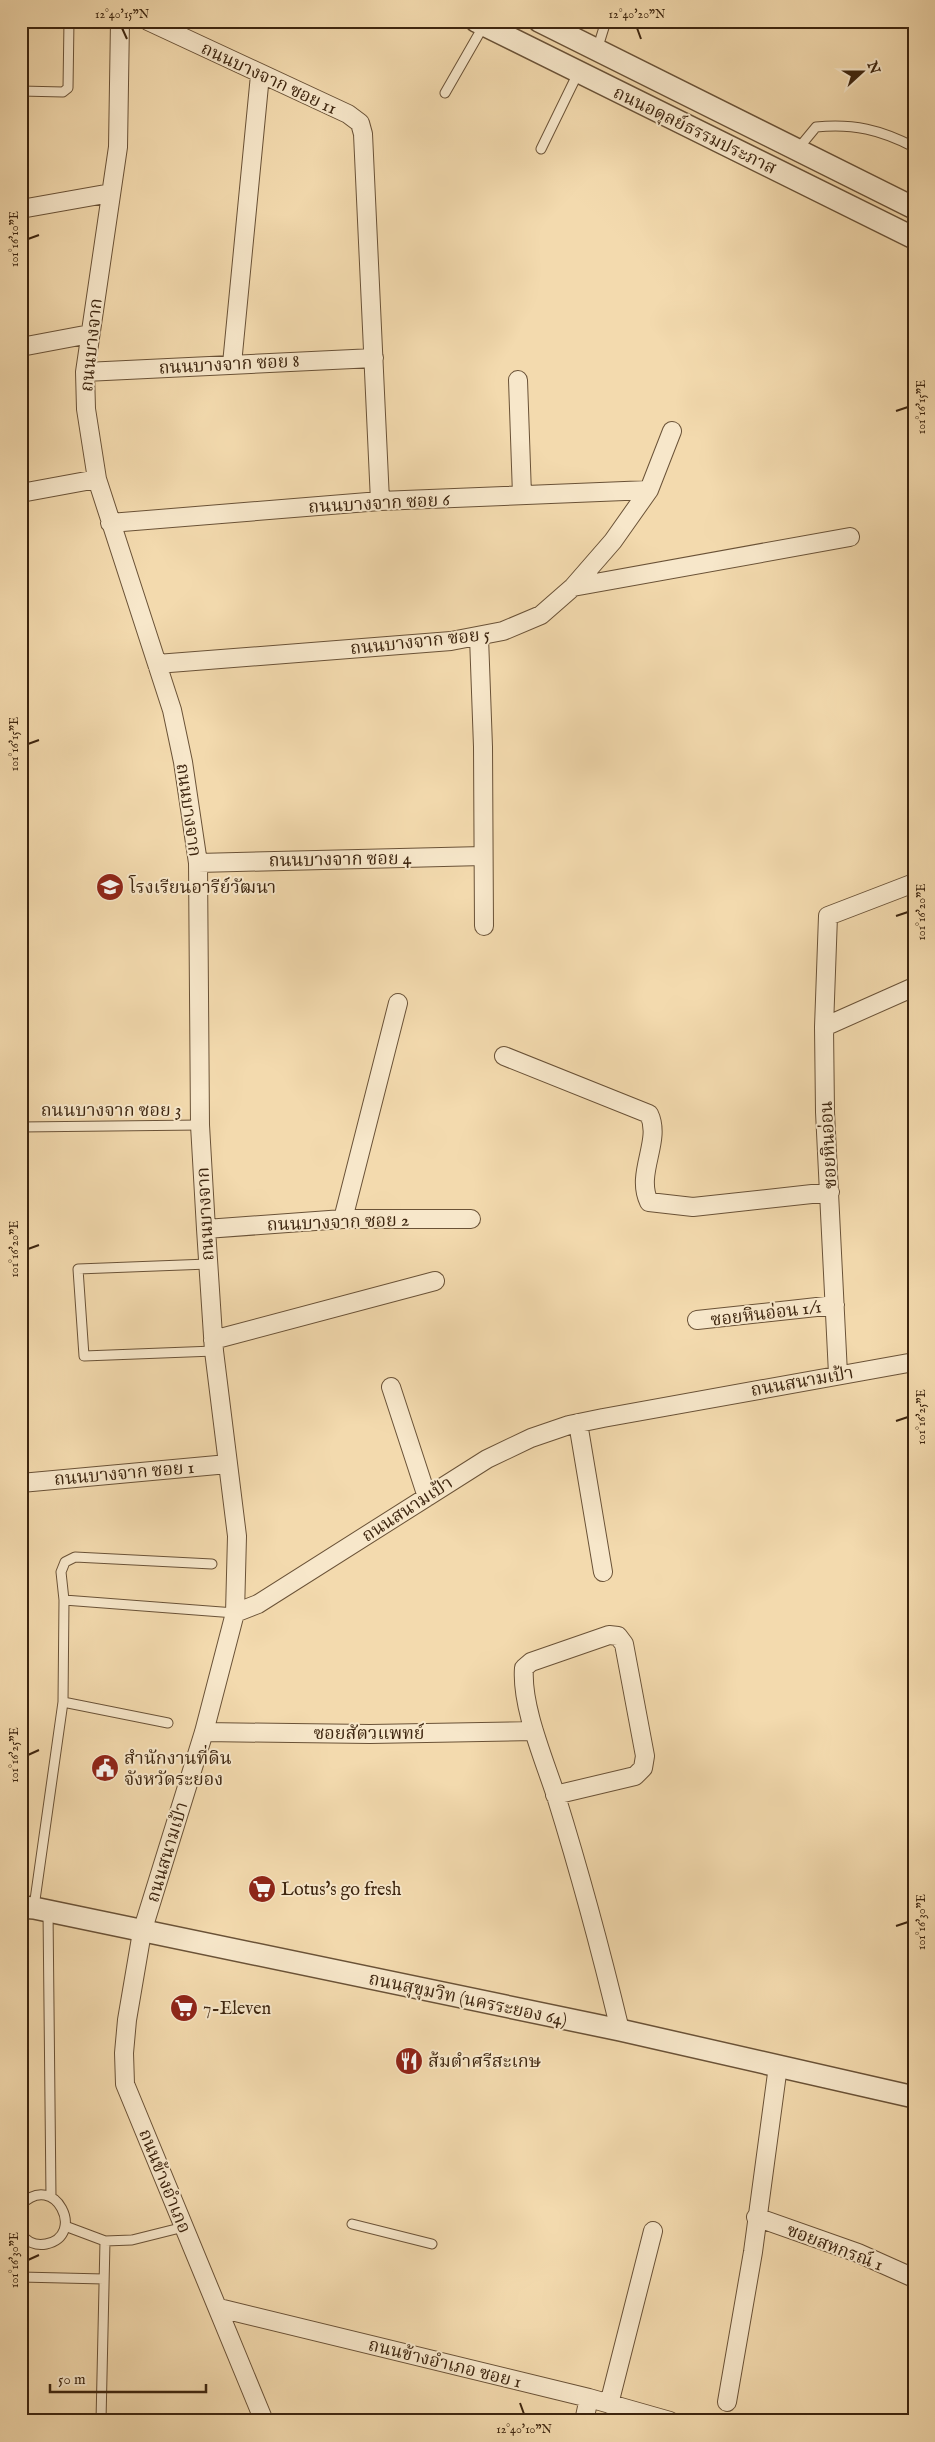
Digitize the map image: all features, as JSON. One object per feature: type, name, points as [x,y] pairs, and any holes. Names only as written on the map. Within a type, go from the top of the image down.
[{"type":"street","name":"ถนนบางจาก","points":[[120,21],[120,111],[111,192],[85,372],[86,409],[97,479],[172,710],[183,762],[198,863],[200,1125],[214,1345],[236,1536],[235,1613]]},
{"type":"street","name":"ถนนบางจาก ซอย 11","points":[[148,21],[260,75],[348,114],[360,123],[363,134],[374,358]]},
{"type":"street","name":"ถนนอดุลย์ธรรมประภาส","points":[[539,21],[914,208]]},
{"type":"street","name":"ถนนอดุลย์ธรรมประภาส","points":[[480,23],[914,238]]},
{"type":"street","points":[[232,364],[260,75]]},
{"type":"street","points":[[862,212],[872,188]]},
{"type":"street","points":[[21,208],[111,192]]},
{"type":"street","points":[[21,347],[90,334]]},
{"type":"street","points":[[374,358],[380,501]]},
{"type":"street","name":"ถนนบางจาก ซอย 8","points":[[85,372],[374,358]]},
{"type":"street","points":[[518,380],[522,495]]},
{"type":"street","name":"ถนนบางจาก ซอย 5","points":[[157,664],[451,641],[503,632],[541,614],[573,586],[613,541],[649,490],[672,431]]},
{"type":"street","points":[[21,492],[97,479]]},
{"type":"street","name":"ถนนบางจาก ซอย 6","points":[[110,523],[380,501],[649,490]]},
{"type":"street","points":[[573,586],[850,537]]},
{"type":"street","points":[[479,637],[484,926]]},
{"type":"street","name":"ถนนบางจาก ซอย 4","points":[[198,863],[483,856]]},
{"type":"street","name":"ซอยหินอ่อน","points":[[838,1374],[825,1112],[824,1026],[828,916],[914,883]]},
{"type":"street","points":[[824,1026],[914,987]]},
{"type":"street","points":[[343,1219],[398,1003]]},
{"type":"street","points":[[504,1056],[649,1114],[654,1124],[644,1190],[649,1202],[693,1207],[830,1192]]},
{"type":"street","name":"ถนนบางจาก ซอย 2","points":[[206,1229],[343,1219],[471,1219]]},
{"type":"street","points":[[214,1345],[435,1281]]},
{"type":"street","name":"ซอยหินอ่อน 1/1","points":[[697,1320],[835,1305]]},
{"type":"street","name":"ถนนสนามเป้า","points":[[142,1932],[204,1732],[235,1613],[258,1604],[487,1458],[531,1438],[578,1423],[838,1374],[914,1362]]},
{"type":"street","points":[[391,1387],[427,1497]]},
{"type":"street","points":[[578,1423],[604,1572]]},
{"type":"street","name":"ถนนบางจาก ซอย 1","points":[[21,1483],[228,1464]]},
{"type":"street","points":[[555,1795],[635,1776],[643,1768],[645,1756],[624,1644],[618,1636],[609,1635],[531,1662],[524,1668],[523,1679],[534,1731],[585,1893],[620,2030]]},
{"type":"street","name":"ซอยสัตวแพทย์","points":[[204,1732],[370,1734],[534,1731]]},
{"type":"street","name":"ถนนสุขุมวิท (นครระยอง 64)","points":[[34,1908],[620,2030],[914,2097]]},
{"type":"street","name":"ถนนข้างอำเภอ","points":[[142,1932],[127,2020],[124,2053],[125,2084],[264,2421]]},
{"type":"street","points":[[727,2402],[778,2066]]},
{"type":"street","name":"ซอยสหกรณ์ 1","points":[[756,2217],[858,2253],[914,2278]]},
{"type":"street","points":[[609,2404],[653,2231]]},
{"type":"street","name":"ถนนข้างอำเภอ ซอย 1","points":[[219,2308],[589,2398],[670,2421]]},
{"type":"street","points":[[584,2421],[589,2398]]},
{"type":"lane","points":[[21,37],[23,37],[23,21]]},
{"type":"lane","points":[[21,91],[63,92],[68,88],[69,21]]},
{"type":"lane","points":[[597,50],[606,21]]},
{"type":"lane","points":[[445,94],[480,23]]},
{"type":"lane","points":[[541,149],[578,73]]},
{"type":"lane","points":[[796,150],[816,127],[842,124],[888,134],[914,147]]},
{"type":"lane","name":"ถนนบางจาก ซอย 3","points":[[21,1127],[200,1125]]},
{"type":"lane","points":[[208,1264],[78,1269],[84,1356],[214,1345]]},
{"type":"lane","points":[[51,2197],[34,1908],[63,1702],[64,1600],[61,1572],[65,1562],[75,1557],[212,1564]]},
{"type":"lane","points":[[64,1600],[235,1613]]},
{"type":"lane","points":[[63,1702],[168,1723]]},
{"type":"lane","points":[[21,2205],[34,2196],[51,2197],[63,2209],[65,2226],[62,2234],[48,2244],[31,2243],[21,2234]]},
{"type":"lane","points":[[352,2224],[432,2244]]},
{"type":"lane","points":[[65,2226],[105,2241],[132,2240],[184,2226]]},
{"type":"lane","points":[[102,2421],[105,2241]]},
{"type":"lane","points":[[21,2278],[104,2279]]},
{"type":"place","name":"โรงเรียนอารีย์วัฒนา","points":[[110,887]]},
{"type":"place","name":"สำนักงานที่ดิน จังหวัดระยอง","points":[[105,1768]]},
{"type":"place","name":"Lotus's go fresh","points":[[262,1889]]},
{"type":"place","name":"7-Eleven","points":[[184,2008]]},
{"type":"place","name":"ส้มตำศรีสะเกษ","points":[[409,2061]]}]
